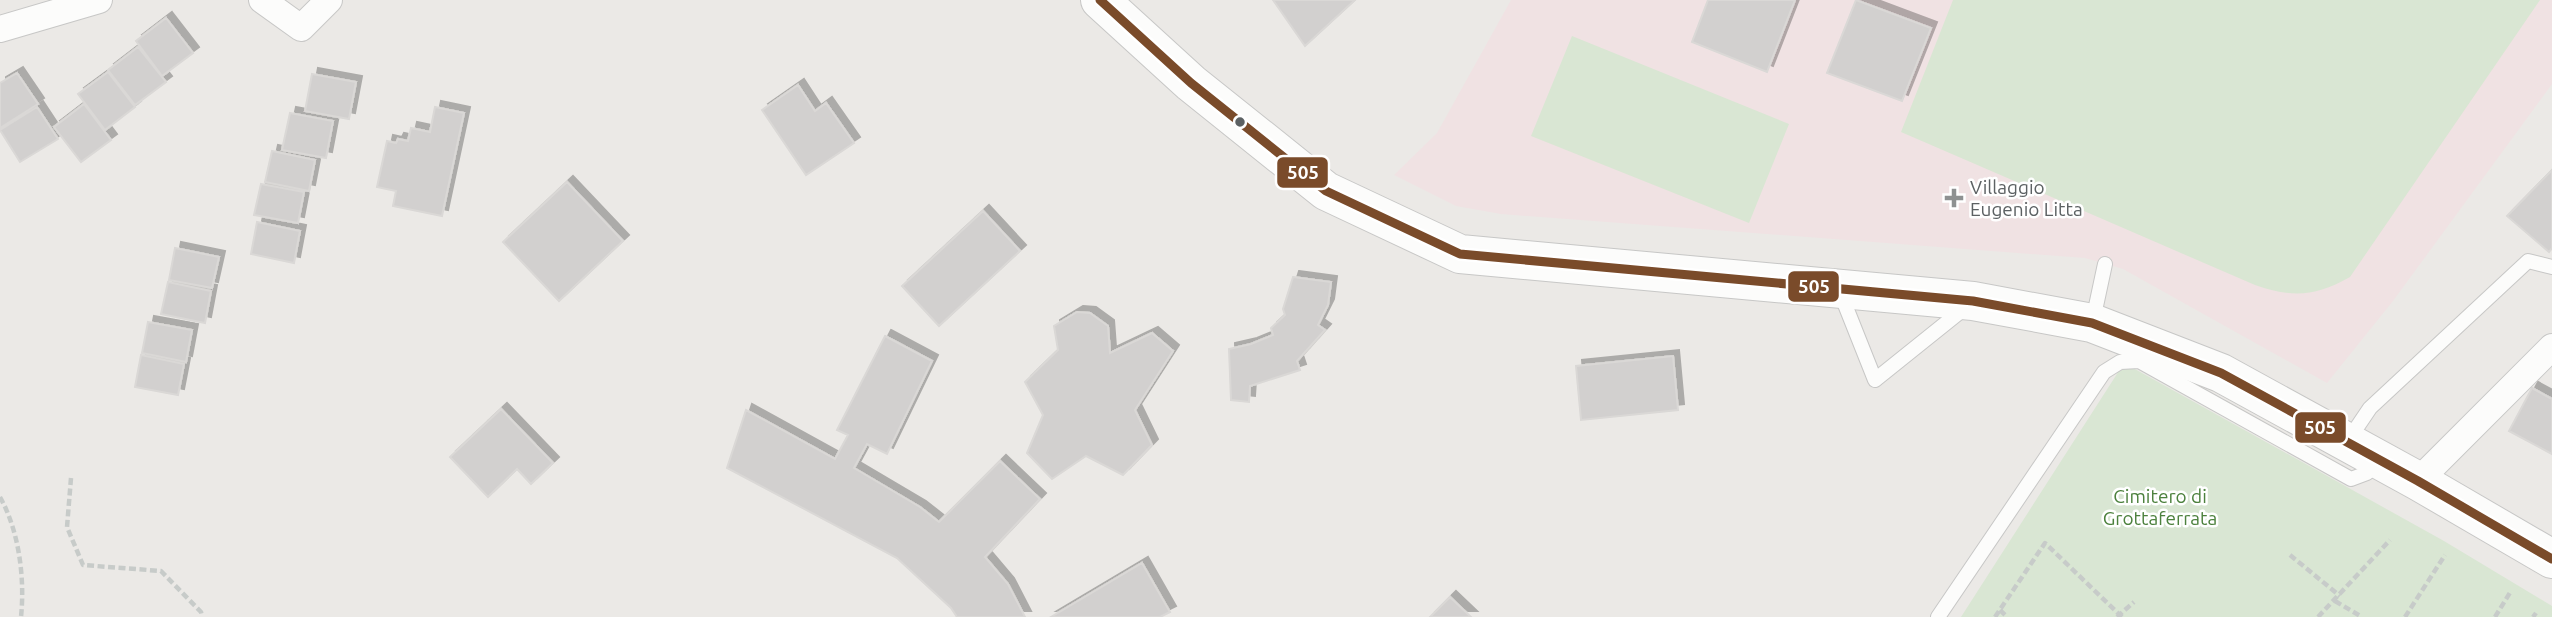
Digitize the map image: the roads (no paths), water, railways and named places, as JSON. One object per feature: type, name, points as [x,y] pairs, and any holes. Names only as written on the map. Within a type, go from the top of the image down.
[{"type":"main road","points":[[1100,0],[1191,83],[1326,191],[1460,254],[1973,301],[2092,323],[2221,373],[2418,481],[2552,559]]},
{"type":"street","points":[[0,29],[99,0]]},
{"type":"street","points":[[262,0],[299,30],[329,0]]},
{"type":"street","points":[[2418,481],[2552,347]]},
{"type":"lane","points":[[2347,443],[2370,408],[2528,261],[2552,267]]},
{"type":"lane","points":[[2092,323],[2105,264]]},
{"type":"lane","points":[[1839,288],[1875,380],[1973,301]]},
{"type":"lane","points":[[1938,617],[2104,372],[2120,362],[2139,361],[2351,479],[2367,473],[2381,461]]},
{"type":"place","name":"Villaggio Eugenio Litta","points":[[1954,198]]},
{"type":"park label","name":"Cimitero di Grottaferrata","points":[[2160,507]]}]
